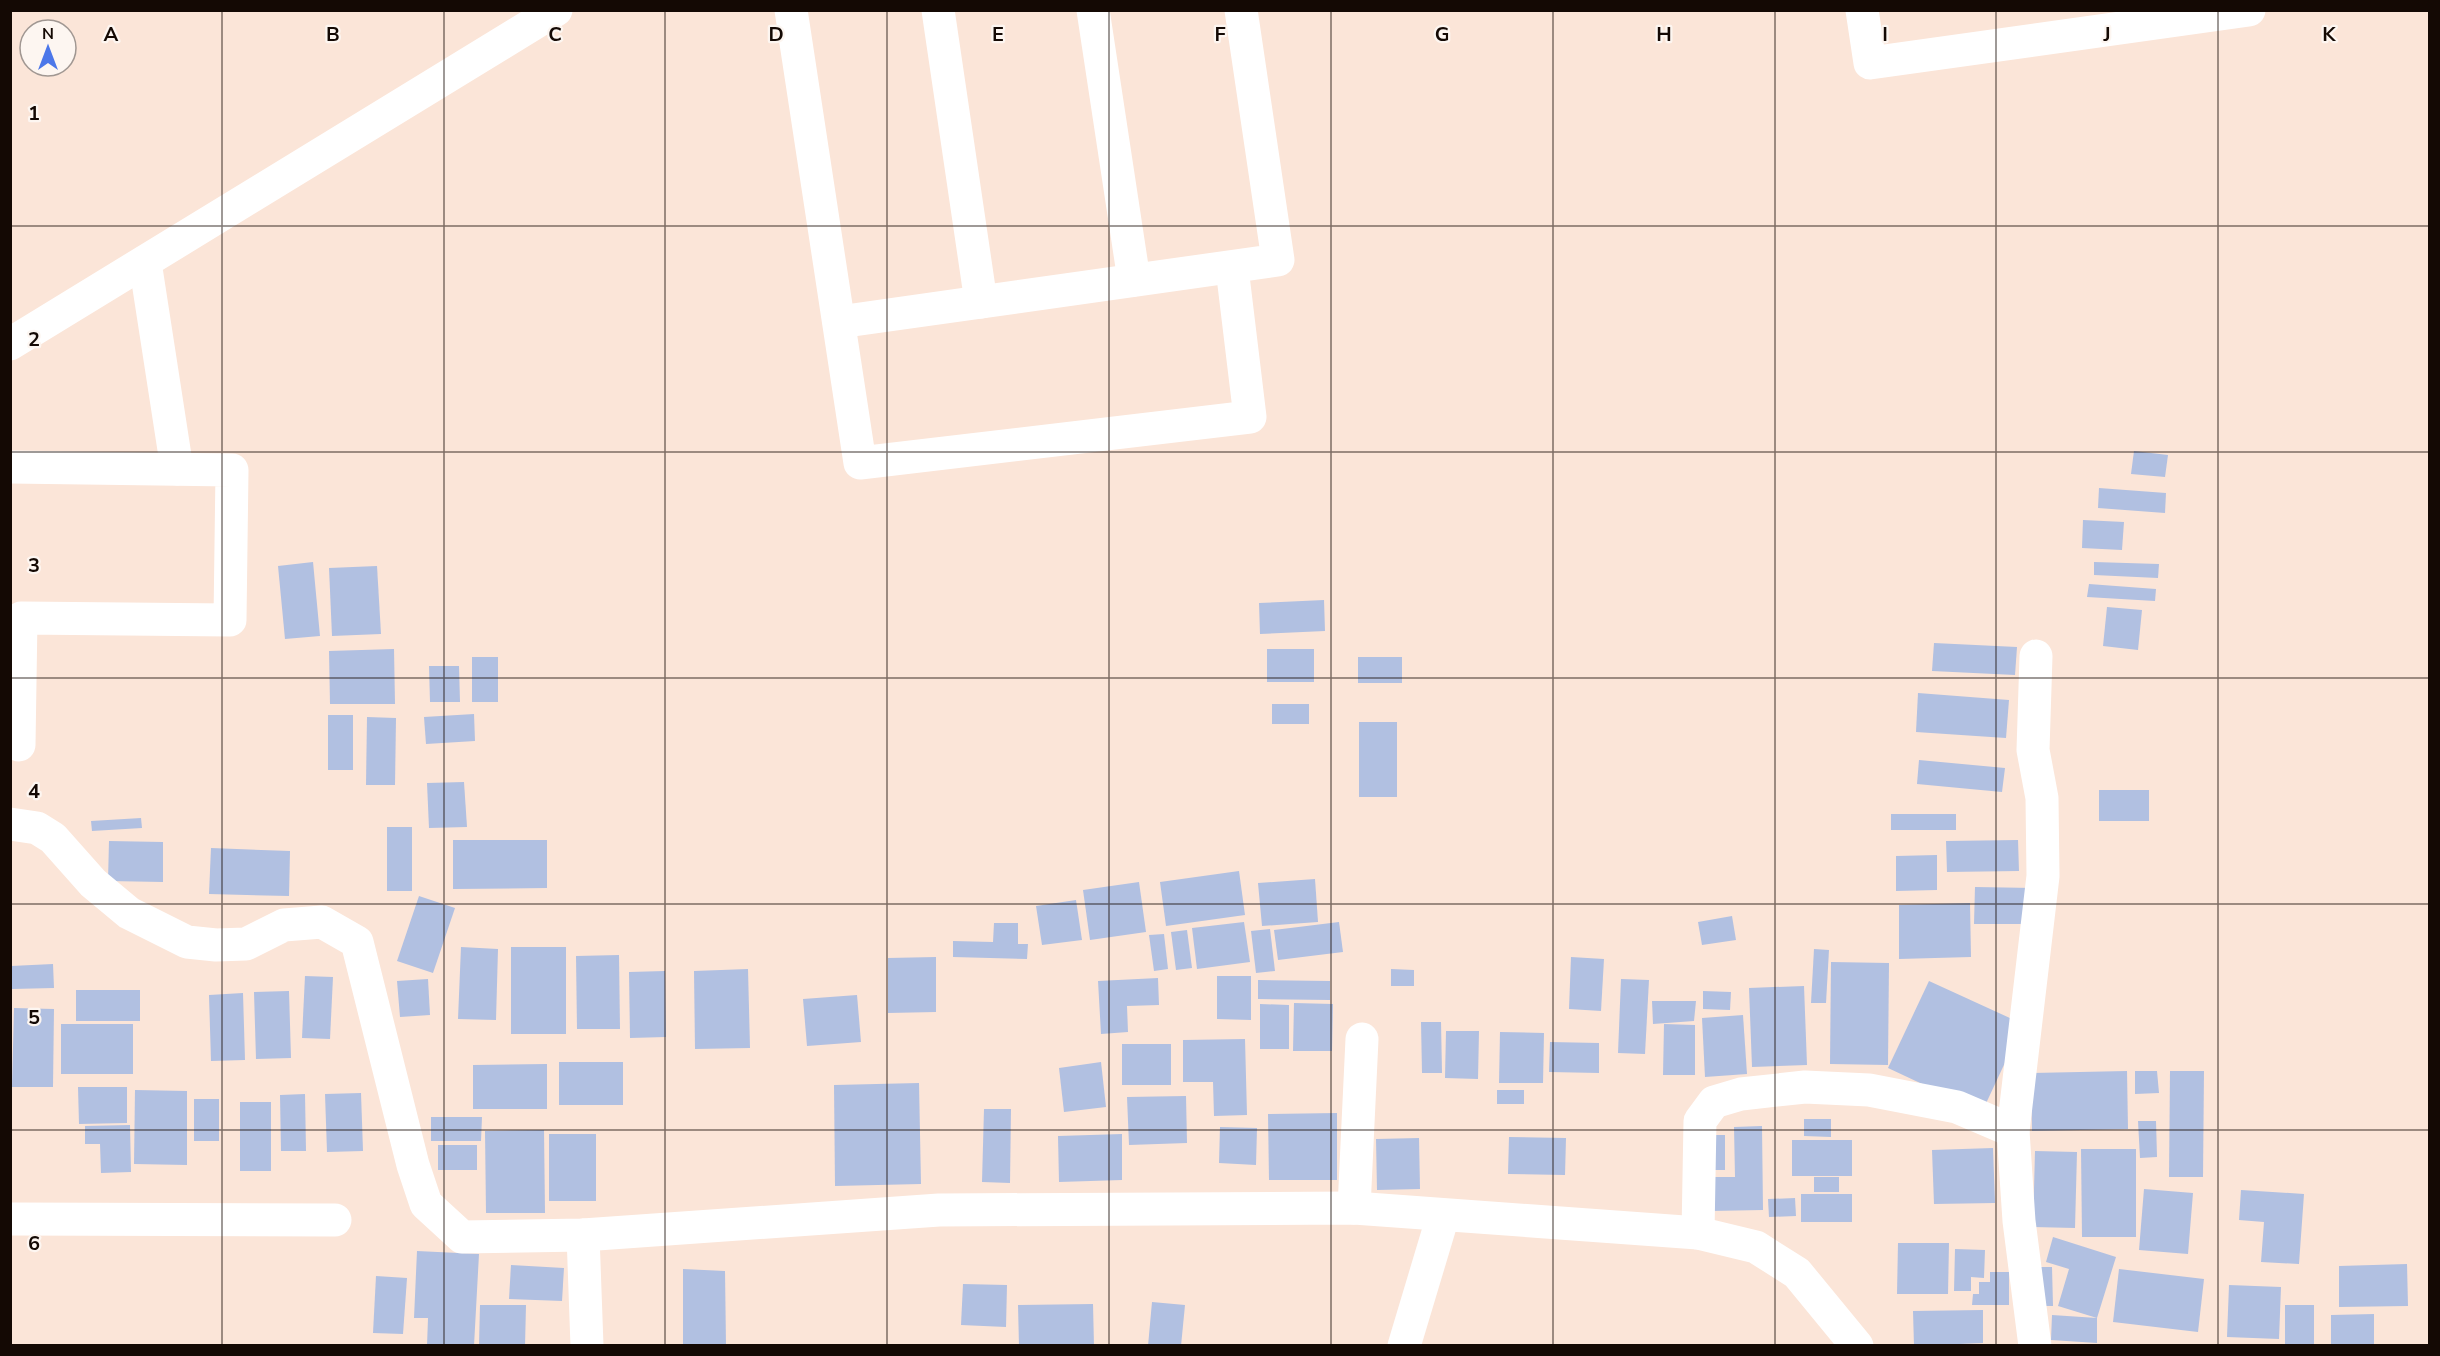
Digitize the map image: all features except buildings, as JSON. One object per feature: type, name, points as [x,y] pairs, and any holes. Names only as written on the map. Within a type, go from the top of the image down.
[{"type":"street","points":[[10,344],[556,10]]},
{"type":"street","points":[[791,10],[860,463],[1250,417],[1232,268]]},
{"type":"street","points":[[938,10],[981,302]]},
{"type":"street","points":[[1093,10],[1134,280]]},
{"type":"street","points":[[838,322],[1278,260],[1241,10]]},
{"type":"street","points":[[1862,10],[1870,63],[2248,10]]},
{"type":"street","points":[[145,262],[177,469]]},
{"type":"street","points":[[10,467],[232,470],[230,620],[21,618],[19,745]]},
{"type":"street","points":[[2035,1346],[2019,1221],[2013,1131],[2043,876],[2042,798],[2033,750],[2036,656]]},
{"type":"street","points":[[10,824],[37,828],[53,838],[93,883],[129,913],[187,942],[216,945],[246,944],[284,925],[322,922],[357,942],[413,1165],[426,1204],[462,1237],[583,1235],[939,1210],[1354,1208],[1698,1233],[1756,1247],[1797,1273],[1857,1346]]},
{"type":"street","points":[[1354,1208],[1362,1039]]},
{"type":"street","points":[[1698,1233],[1700,1121],[1714,1102],[1741,1094],[1805,1087],[1869,1090],[1957,1107],[2013,1131]]},
{"type":"street","points":[[1404,1346],[1443,1216]]},
{"type":"street","points":[[10,1219],[336,1220]]},
{"type":"street","points":[[583,1235],[587,1346]]}]
